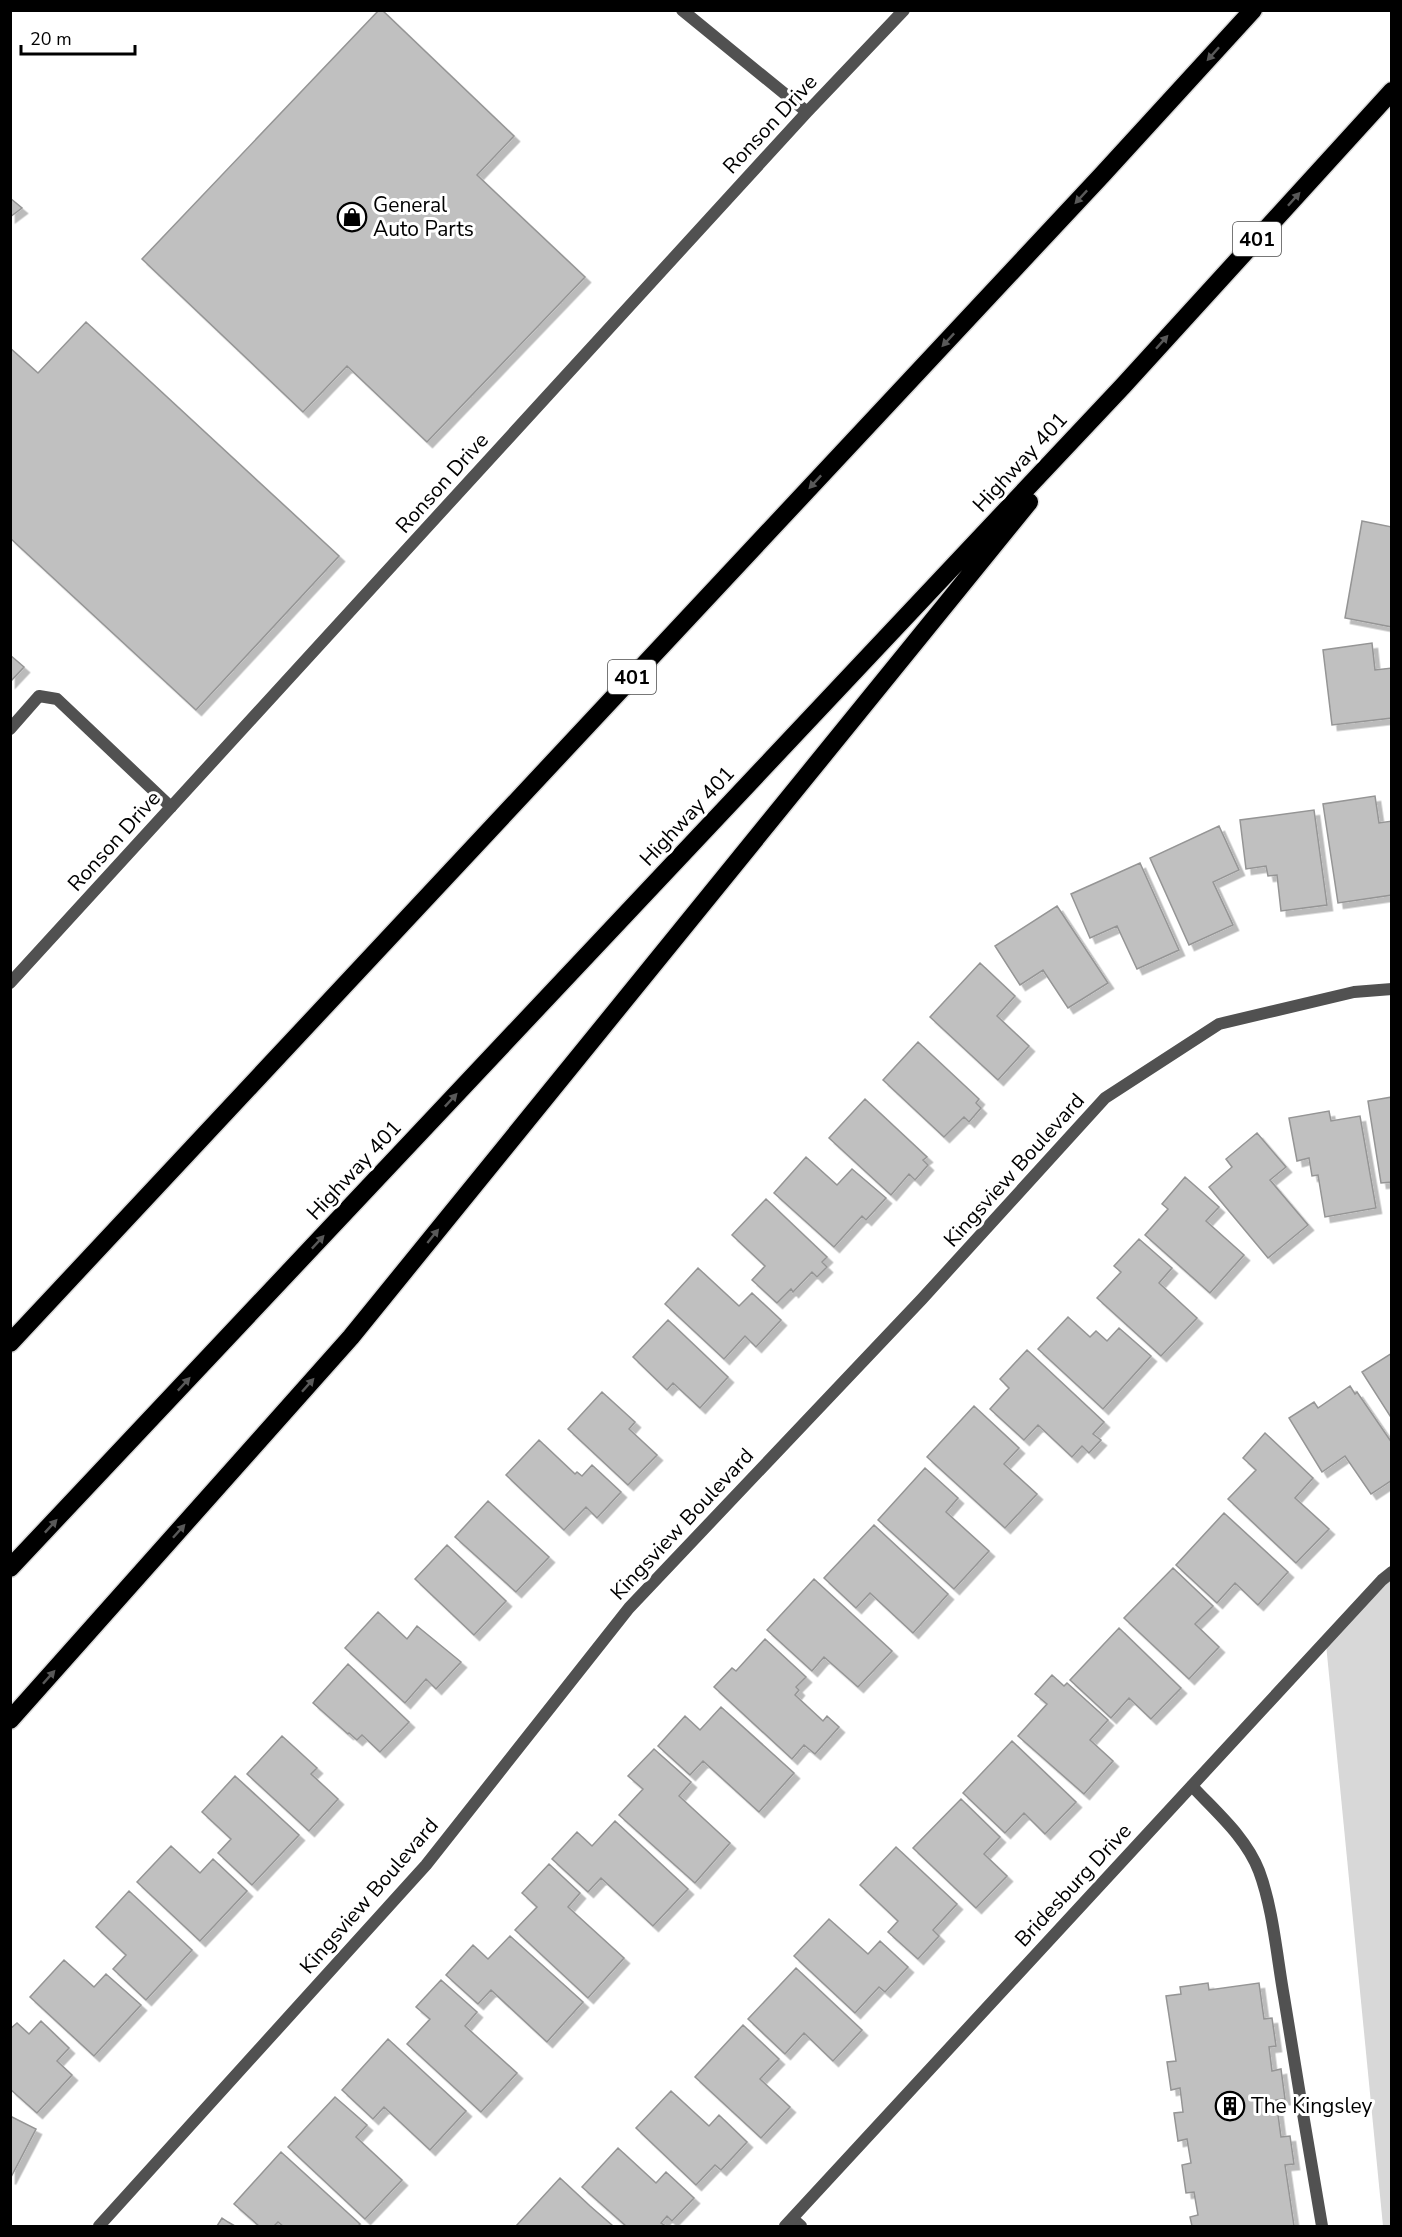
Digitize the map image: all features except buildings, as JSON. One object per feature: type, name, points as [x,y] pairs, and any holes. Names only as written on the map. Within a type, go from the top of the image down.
[{"type":"highway","name":"401","points":[[10,1343],[1102,175],[1253,10]]},
{"type":"highway","name":"Highway 401","points":[[10,1568],[1123,386],[1392,92]]},
{"type":"highway","points":[[10,1720],[351,1337],[1123,386]]},
{"type":"street","points":[[682,10],[807,112]]},
{"type":"street","name":"Ronson Drive","points":[[10,983],[807,112],[904,10]]},
{"type":"street","points":[[10,729],[39,696],[57,699],[171,807]]},
{"type":"street","name":"Kingsview Boulevard","points":[[99,2226],[426,1866],[629,1608],[922,1299],[1106,1098],[1219,1024],[1354,992],[1392,989]]},
{"type":"street","name":"Bridesburg Drive","points":[[793,2224],[1192,1786],[1382,1580],[1392,1572]]},
{"type":"street","points":[[1192,1786],[1237,1834],[1247,1847],[1259,1871],[1266,1896],[1322,2226]]},
{"type":"shaded area","points":[[1391,1576],[1391,2226],[1383,2226],[1326,1644]]},
{"type":"place","name":"General Auto Parts","points":[[352,217]]},
{"type":"place","name":"The Kingsley","points":[[1230,2106]]}]
